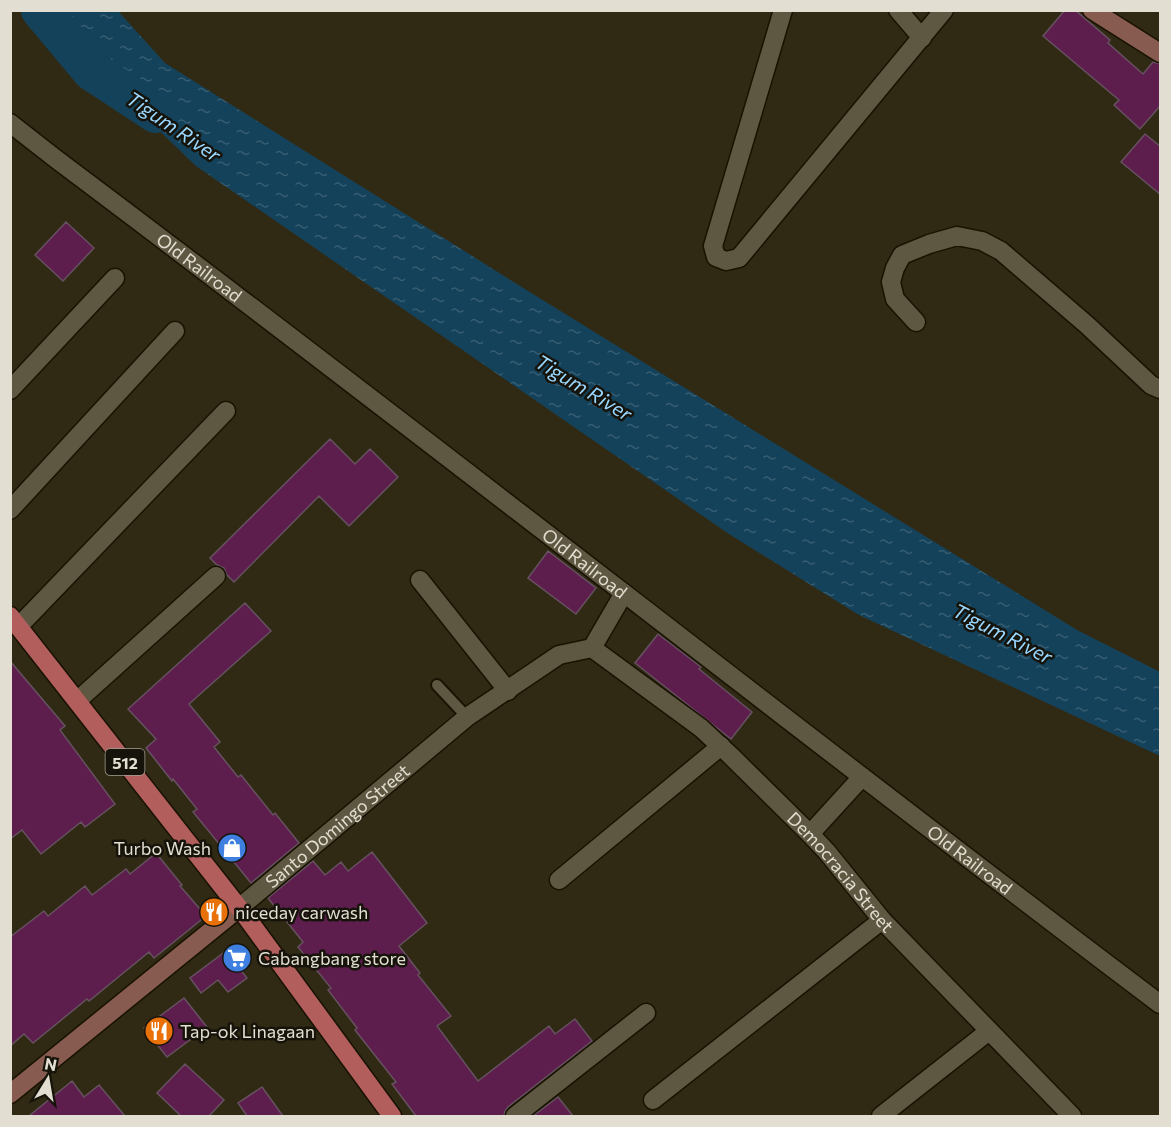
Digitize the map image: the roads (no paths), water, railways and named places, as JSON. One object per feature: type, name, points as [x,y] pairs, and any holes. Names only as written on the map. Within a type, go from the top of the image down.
[{"type":"main road","name":"512","points":[[15,621],[240,908],[393,1116]]},
{"type":"street","points":[[783,10],[713,246],[716,257],[726,261],[739,258],[944,10]]},
{"type":"street","points":[[898,10],[922,38]]},
{"type":"street","points":[[1092,10],[1161,53]]},
{"type":"street","name":"Old Railroad","points":[[10,123],[1161,1004]]},
{"type":"street","points":[[916,322],[895,299],[891,282],[902,255],[957,236],[982,241],[1001,251],[1087,325],[1151,385],[1161,389]]},
{"type":"street","points":[[10,390],[115,278]]},
{"type":"street","points":[[10,510],[175,331]]},
{"type":"street","points":[[15,621],[226,411]]},
{"type":"street","points":[[77,701],[216,576]]},
{"type":"street","points":[[420,580],[508,691]]},
{"type":"street","points":[[592,648],[624,593]]},
{"type":"street","name":"Santo Domingo Street","points":[[10,1094],[240,908],[467,717],[559,655],[592,648]]},
{"type":"street","name":"Democracia Street","points":[[592,648],[721,746],[810,834],[882,920],[1072,1116]]},
{"type":"street","points":[[559,880],[721,746]]},
{"type":"street","points":[[810,834],[862,777]]},
{"type":"street","points":[[653,1100],[882,920]]},
{"type":"street","points":[[515,1116],[646,1013]]},
{"type":"street","points":[[881,1116],[989,1031]]},
{"type":"lane","points":[[437,686],[467,717]]},
{"type":"water","points":[[35,11],[118,11],[165,63],[520,286],[1077,630],[1160,672],[1160,756],[859,615],[729,534],[196,166]]},
{"type":"waterway","name":"Tigum River","points":[[41,10],[92,71],[156,113]]},
{"type":"place","name":"Turbo Wash","points":[[232,848]]},
{"type":"place","name":"niceday carwash","points":[[214,912]]},
{"type":"place","name":"Cabangbang store","points":[[237,958]]},
{"type":"place","name":"Tap-ok Linagaan","points":[[159,1031]]}]
